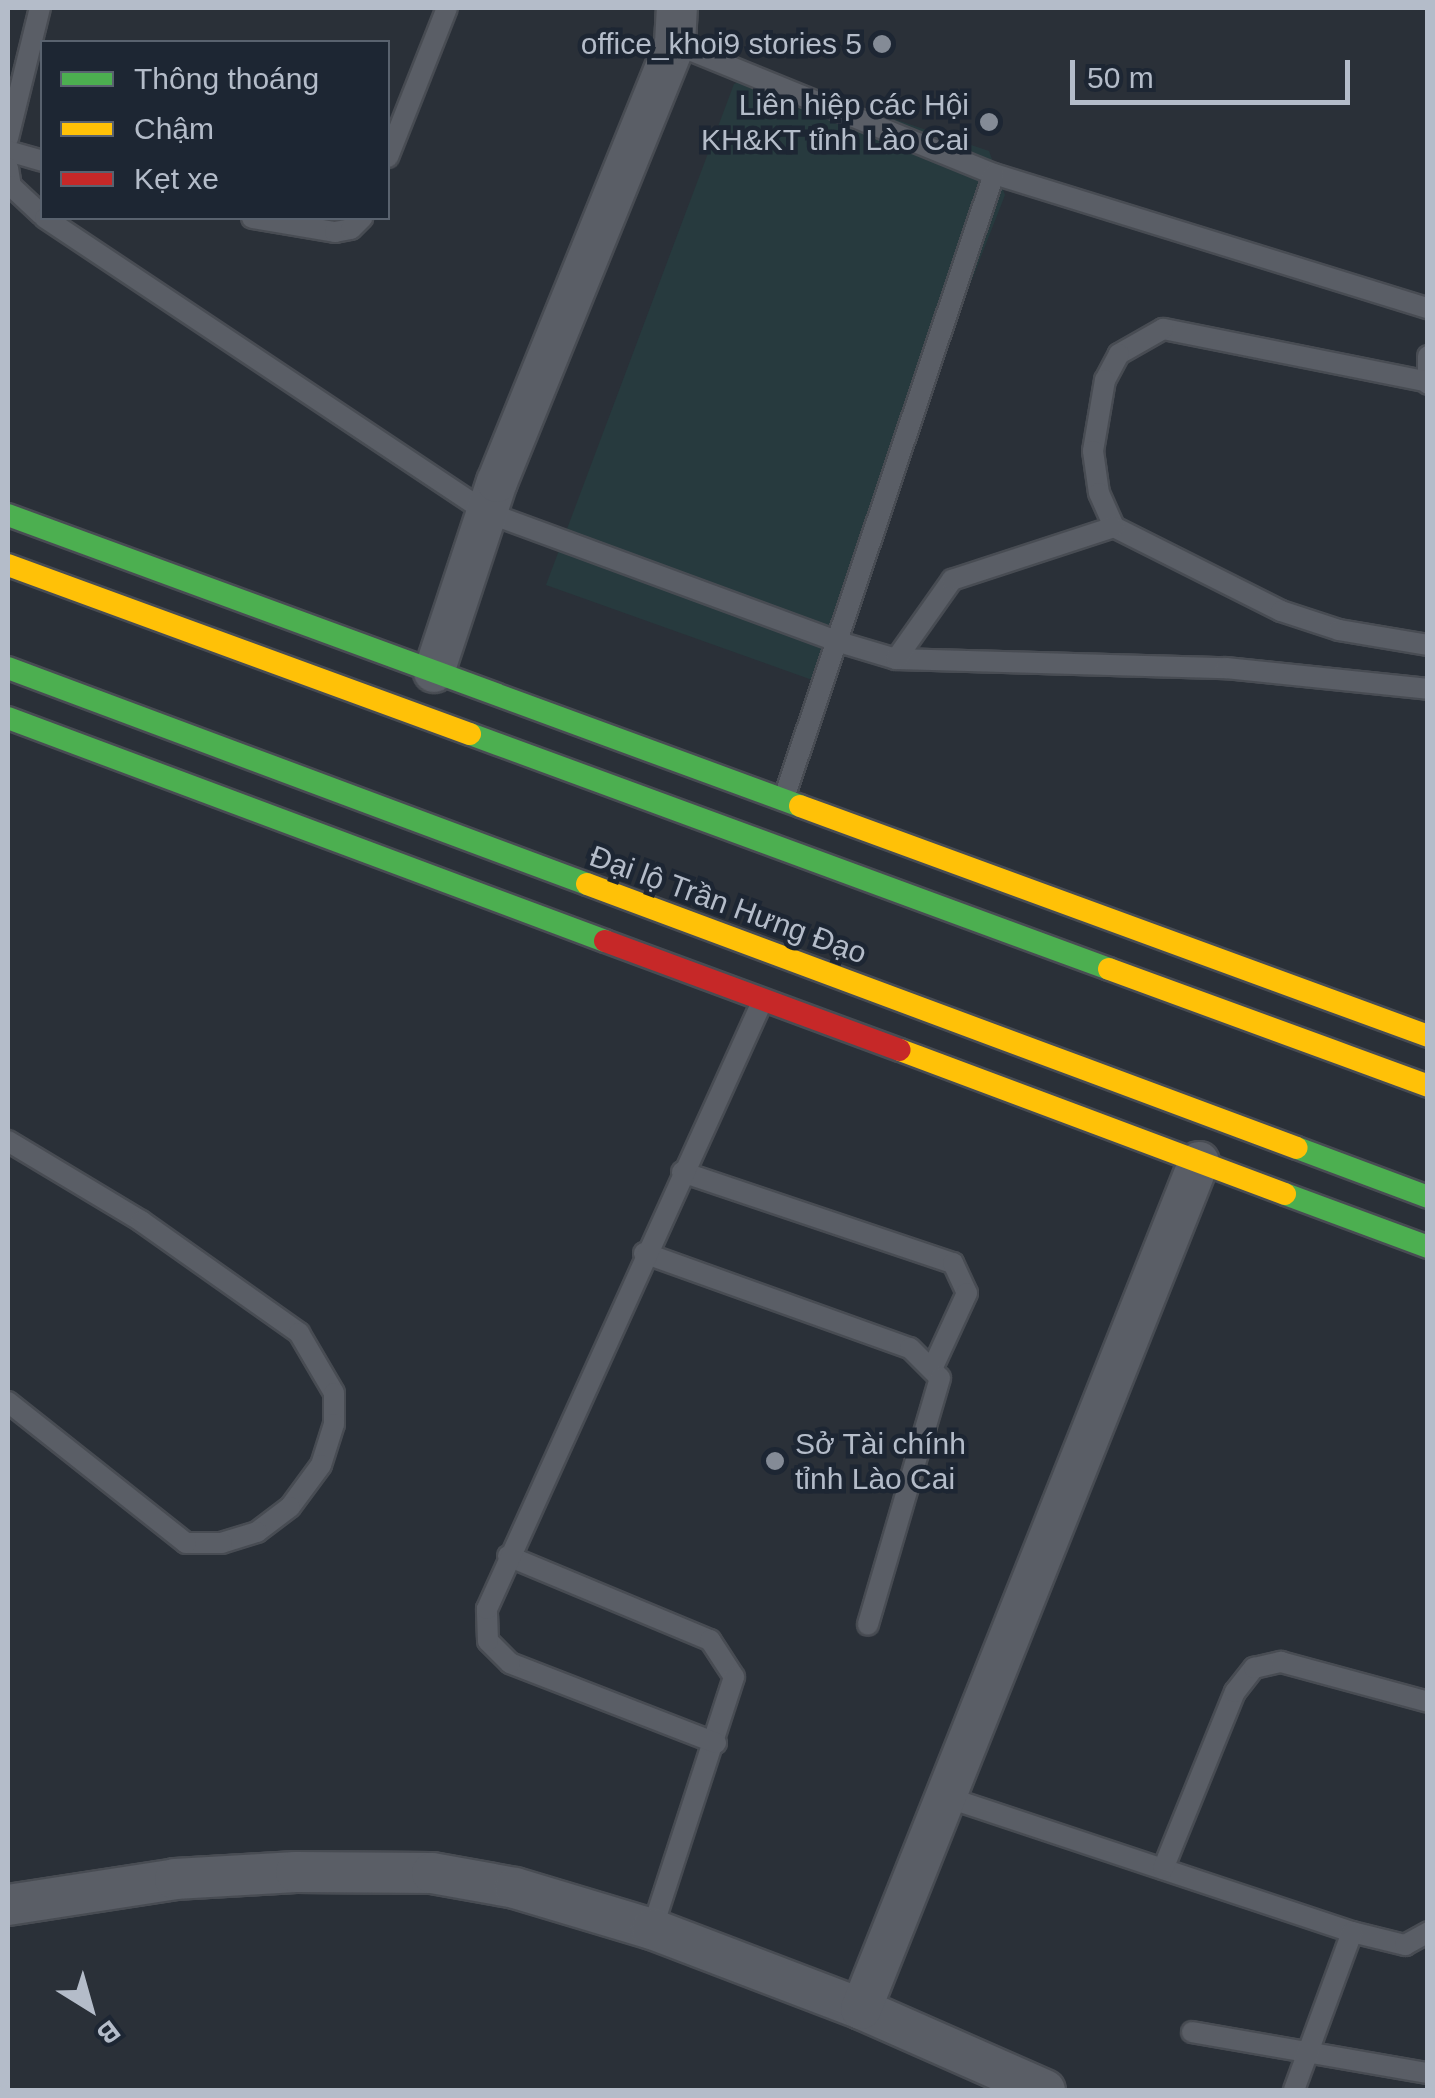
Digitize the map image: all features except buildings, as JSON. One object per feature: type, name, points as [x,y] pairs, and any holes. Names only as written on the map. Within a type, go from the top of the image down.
[{"type":"main road","points":[[8,515],[1428,1036]]},
{"type":"main road","points":[[8,565],[1428,1086]]},
{"type":"main road","name":"Đại lộ Trần Hưng Đạo","points":[[8,668],[1428,1197]]},
{"type":"main road","points":[[8,718],[1428,1247]]},
{"type":"street","points":[[434,672],[486,512],[676,26]]},
{"type":"street","points":[[862,2009],[1199,1162]]},
{"type":"street","points":[[8,1905],[175,1879],[367,1871],[515,1888],[652,1929],[862,2009],[1045,2090]]},
{"type":"lane","points":[[8,138],[40,8]]},
{"type":"lane","points":[[390,152],[447,8]]},
{"type":"lane","points":[[676,26],[994,174],[1428,308]]},
{"type":"lane","points":[[8,151],[40,160]]},
{"type":"lane","points":[[8,168],[11,186],[40,212]]},
{"type":"lane","points":[[783,800],[994,174]]},
{"type":"lane","points":[[50,220],[486,512],[839,642],[896,659],[1226,668],[1428,689]]},
{"type":"lane","points":[[264,220],[335,232],[351,229],[360,220]]},
{"type":"lane","points":[[1428,356],[1426,383],[1197,332],[1163,329],[1142,335],[1119,354],[1096,414],[1099,493],[1114,528],[1281,611],[1339,630],[1428,646]]},
{"type":"lane","points":[[896,659],[952,580],[1114,528]]},
{"type":"lane","points":[[716,1743],[510,1662],[488,1641],[487,1610],[644,1253],[763,1001]]},
{"type":"lane","points":[[8,1141],[141,1221],[299,1333],[334,1393],[334,1424],[321,1465],[290,1507],[257,1532],[222,1543],[186,1544],[8,1402]]},
{"type":"lane","points":[[682,1172],[953,1263],[968,1293],[933,1367]]},
{"type":"lane","points":[[644,1253],[910,1348],[933,1367],[940,1394],[868,1624]]},
{"type":"lane","points":[[508,1556],[710,1640],[734,1677],[716,1743],[652,1929]]},
{"type":"lane","points":[[1163,1869],[1235,1692],[1254,1668],[1281,1662],[1428,1702]]},
{"type":"lane","points":[[946,1797],[1352,1932],[1405,1945],[1428,1932]]},
{"type":"lane","points":[[1294,2090],[1352,1932]]},
{"type":"lane","points":[[1192,2032],[1308,2056],[1428,2073]]},
{"type":"green space","points":[[757,73],[989,151],[1005,195],[815,681],[546,585],[734,84]]},
{"type":"traffic: fast","points":[[8,515],[800,806]]},
{"type":"traffic: fast","points":[[8,668],[587,884]]},
{"type":"traffic: fast","points":[[8,718],[605,941]]},
{"type":"traffic: fast","points":[[470,734],[1109,969]]},
{"type":"traffic: fast","points":[[1297,1148],[1428,1197]]},
{"type":"traffic: fast","points":[[1285,1194],[1428,1247]]},
{"type":"traffic: slow","points":[[8,565],[470,734]]},
{"type":"traffic: slow","points":[[800,806],[1428,1036]]},
{"type":"traffic: slow","points":[[587,884],[1297,1148]]},
{"type":"traffic: slow","points":[[1109,969],[1428,1086]]},
{"type":"traffic: slow","points":[[900,1050],[1285,1194]]},
{"type":"traffic: jam","points":[[605,941],[900,1050]]},
{"type":"place","name":"office_khoi9 stories 5","points":[[882,44]]},
{"type":"place","name":"Liên hiệp các Hội KH&KT tỉnh Lào Cai","points":[[989,122]]},
{"type":"place","name":"Sở Tài chính tỉnh Lào Cai","points":[[775,1461]]}]
